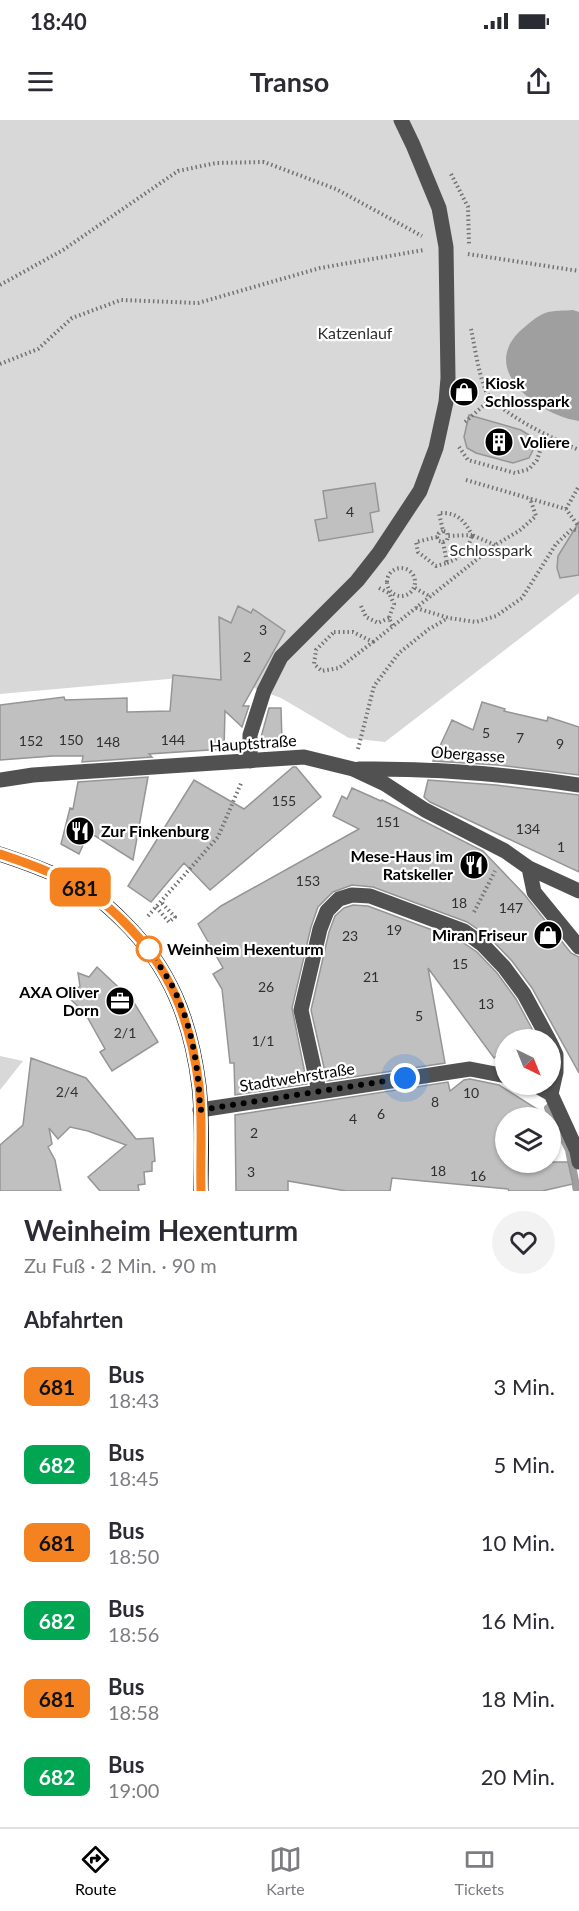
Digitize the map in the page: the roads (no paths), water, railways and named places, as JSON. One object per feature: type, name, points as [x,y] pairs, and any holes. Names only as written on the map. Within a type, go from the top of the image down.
[{"type":"main road","points":[[0,854],[34,865],[98,898],[134,932],[148,949],[177,996],[195,1056],[200,1110],[201,1191]]},
{"type":"street","points":[[250,761],[250,735],[264,691],[281,657],[357,581],[379,553],[420,491],[436,448],[446,402],[448,378],[446,246],[439,208],[401,120]]},
{"type":"street","name":"Hauptstraße","points":[[0,780],[33,775],[304,758],[353,769],[385,784],[425,810],[505,851],[529,867],[579,891]]},
{"type":"street","name":"Obergasse","points":[[353,769],[420,768],[475,772],[579,785]]},
{"type":"street","points":[[529,867],[534,892],[579,947]]},
{"type":"street","points":[[319,1091],[301,1010],[320,929],[327,911],[339,899],[352,895],[370,896],[464,931],[483,945],[504,967],[524,994],[543,1029]]},
{"type":"street","name":"Stadtwehrstraße","points":[[200,1110],[470,1069],[495,1074]]},
{"type":"street","points":[[551,1095],[577,1151],[579,1162]]},
{"type":"waterway","points":[[561,1134],[569,1150],[577,1191]]},
{"type":"place","name":"Kiosk Schlosspark","points":[[464,392]]},
{"type":"place","name":"Voliere","points":[[499,442]]},
{"type":"place","name":"Zur Finkenburg","points":[[80,831]]},
{"type":"place","name":"Mese-Haus im Ratskeller","points":[[474,865]]},
{"type":"place","name":"Miran Friseur","points":[[548,935]]},
{"type":"place","name":"Weinheim Hexenturm","points":[[149,949]]},
{"type":"place","name":"AXA Oliver Dorn","points":[[120,1001]]},
{"type":"park label","name":"Katzenlauf","points":[[355,333]]},
{"type":"park label","name":"Schlosspark","points":[[491,550]]}]
